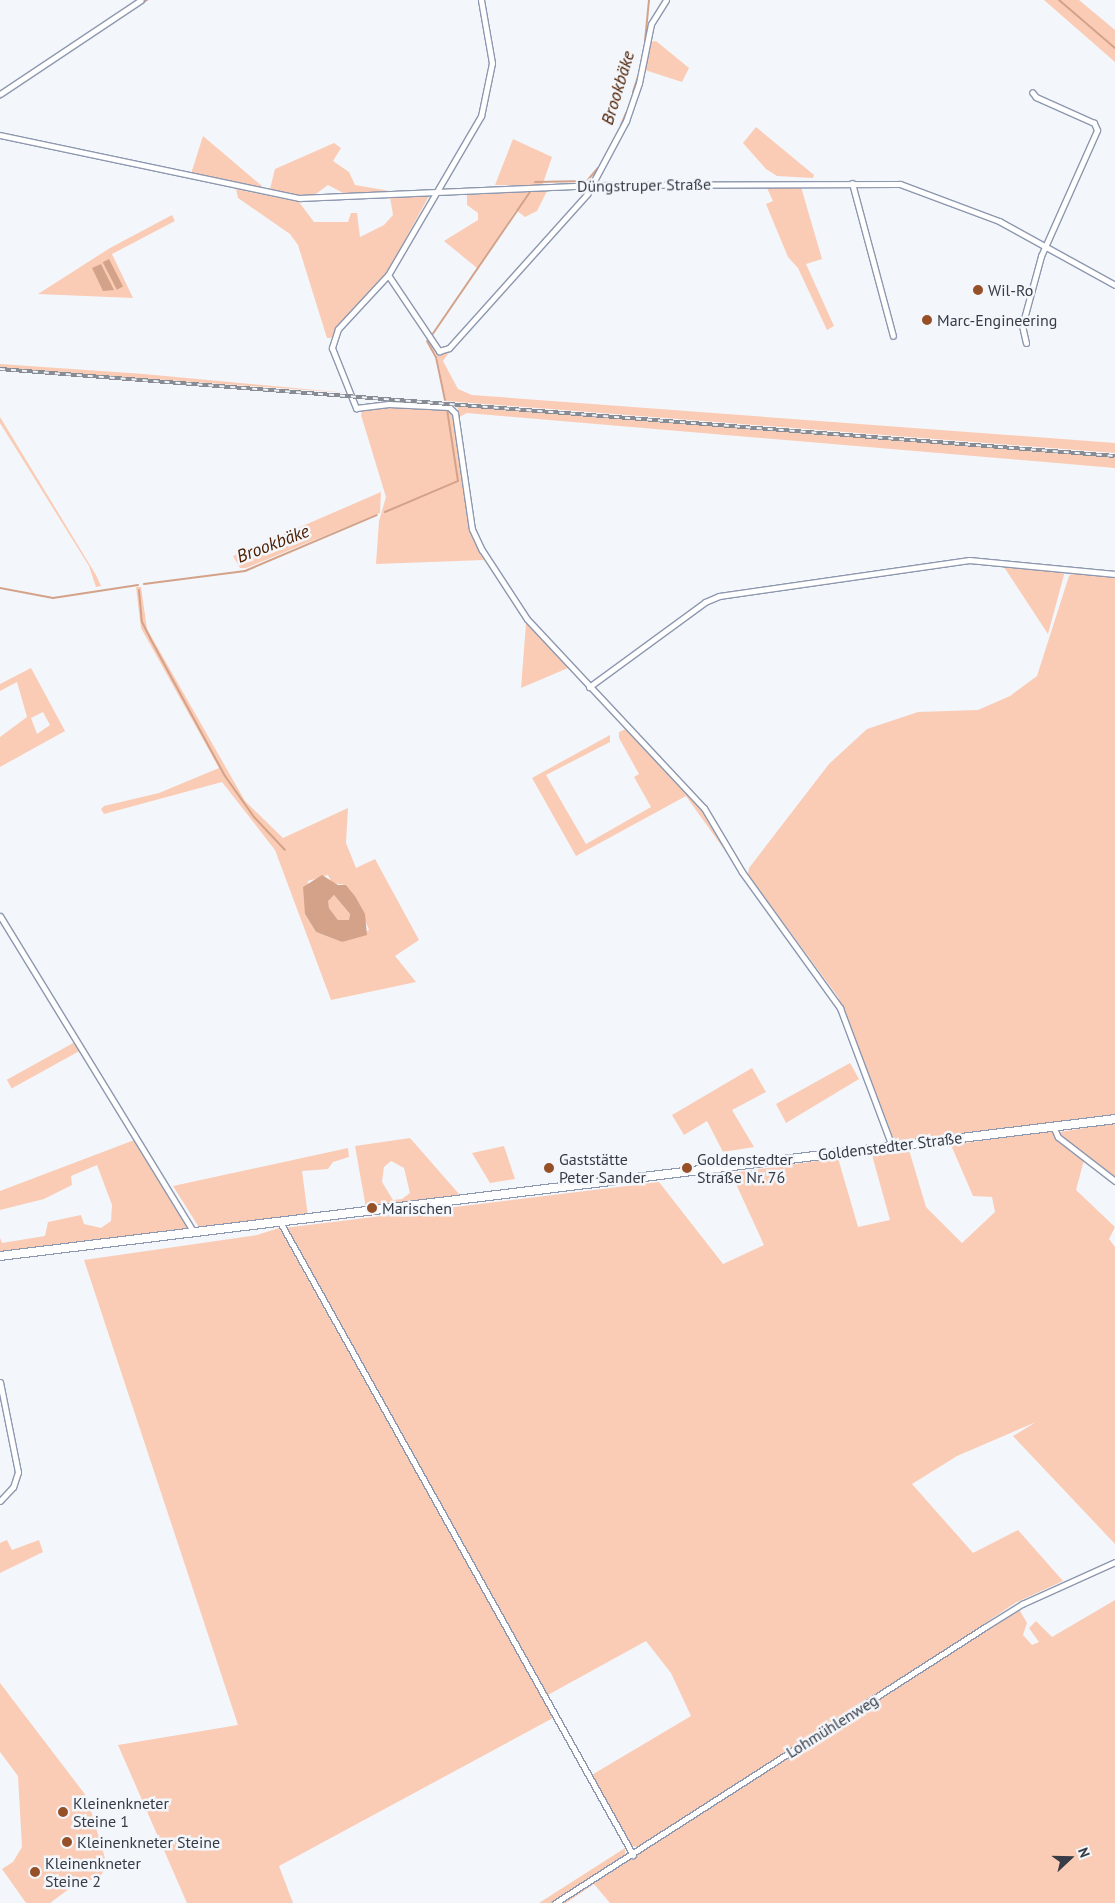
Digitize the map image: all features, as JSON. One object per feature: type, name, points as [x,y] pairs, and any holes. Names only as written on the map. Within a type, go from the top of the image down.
[{"type":"main road","name":"Goldenstedter Straße","points":[[0,1256],[1115,1119]]},
{"type":"street","points":[[0,94],[141,0]]},
{"type":"street","points":[[481,0],[491,56],[488,95],[481,116],[388,274],[338,329],[332,341],[356,408],[389,404],[452,410],[474,536],[527,619],[697,799],[742,872],[831,992],[867,1075],[892,1146]]},
{"type":"street","points":[[388,274],[435,346],[444,352],[592,185],[629,115],[651,24],[666,0]]},
{"type":"street","points":[[1026,343],[1022,326],[1046,246],[1097,130],[1094,123],[1036,97],[1032,92]]},
{"type":"street","name":"Düngstruper Straße","points":[[0,135],[299,198],[592,185],[852,184],[916,188],[1000,221],[1115,285]]},
{"type":"street","points":[[852,184],[893,336]]},
{"type":"street","points":[[589,686],[705,602],[720,596],[969,560],[1115,574]]},
{"type":"street","points":[[0,916],[194,1232]]},
{"type":"street","points":[[1054,1126],[1058,1137],[1115,1181]]},
{"type":"street","points":[[280,1222],[633,1855]]},
{"type":"street","points":[[0,1382],[18,1472],[15,1484],[0,1500]]},
{"type":"street","name":"Lohmühlenweg","points":[[556,1903],[1022,1604],[1115,1562]]},
{"type":"shaded area","points":[[1044,0],[1079,0],[1115,30],[1115,62]]},
{"type":"shaded area","points":[[656,41],[689,68],[682,82],[645,70],[650,42]]},
{"type":"shaded area","points":[[756,127],[814,175],[813,178],[777,176],[766,169],[743,143]]},
{"type":"shaded area","points":[[203,136],[262,186],[261,189],[191,174]]},
{"type":"shaded area","points":[[513,139],[552,157],[542,186],[495,185]]},
{"type":"shaded area","points":[[334,143],[341,148],[333,161],[349,172],[355,185],[390,191],[345,194],[328,185],[313,196],[298,196],[270,189],[275,169]]},
{"type":"shaded area","points":[[801,187],[822,259],[806,264],[834,326],[827,330],[798,268],[788,257],[766,204],[773,201],[767,188]]},
{"type":"shaded area","points":[[236,189],[299,202],[314,222],[348,222],[351,213],[357,213],[360,237],[384,225],[393,215],[390,197],[429,196],[389,269],[331,338],[327,338],[298,245],[290,234],[238,198]]},
{"type":"shaded area","points":[[547,191],[537,211],[525,217],[516,210],[477,268],[444,241],[478,220],[478,213],[467,205],[467,195]]},
{"type":"shaded area","points":[[172,215],[175,221],[112,254],[133,298],[38,294],[110,248]]},
{"type":"shaded area","points":[[109,259],[123,287],[117,290],[103,262]]},
{"type":"shaded area","points":[[101,264],[114,290],[103,291],[92,268]]},
{"type":"shaded area","points":[[428,341],[440,353],[451,350],[443,361],[458,389],[472,395],[1115,443],[1115,453],[446,401],[437,356]]},
{"type":"shaded area","points":[[0,364],[144,374],[348,393],[0,368]]},
{"type":"shaded area","points":[[457,405],[1115,457],[1115,468],[467,413],[459,417]]},
{"type":"shaded area","points":[[401,406],[449,410],[452,414],[471,534],[484,560],[376,564],[379,521],[386,497],[361,415],[363,409]]},
{"type":"shaded area","points":[[0,417],[101,586],[96,587],[89,566],[0,423]]},
{"type":"shaded area","points":[[381,492],[380,513],[246,568],[240,568],[233,556]]},
{"type":"shaded area","points":[[1002,564],[1065,571],[1048,634]]},
{"type":"shaded area","points":[[1075,571],[1115,576],[1115,1117],[895,1142],[838,997],[748,874],[749,868],[829,764],[867,729],[918,712],[978,710],[1010,696],[1037,676],[1069,576]]},
{"type":"shaded area","points":[[136,587],[141,587],[147,629],[245,801],[283,838],[348,808],[346,843],[356,868],[375,859],[419,940],[395,956],[416,982],[331,1000],[275,850],[222,782],[104,814],[101,809],[104,806],[159,793],[219,768],[141,628]],"holes":[[[328,875],[332,883],[346,885],[355,896],[369,930],[342,942],[316,932],[305,914],[308,881]]]},
{"type":"shaded area","points":[[526,621],[568,668],[521,688],[526,624]]},
{"type":"shaded area","points":[[31,668],[65,731],[0,767],[0,737],[27,717],[17,682],[0,691],[0,684]],"holes":[[[43,712],[50,725],[37,734],[31,718]]]},
{"type":"shaded area","points":[[626,729],[700,807],[738,869],[686,796],[576,856],[532,778],[610,735],[610,742],[546,775],[586,844],[651,807],[634,777],[639,774],[619,738],[619,732]]},
{"type":"shaded area","points":[[322,875],[338,885],[346,885],[365,914],[367,935],[342,942],[316,932],[305,914],[303,887]],"holes":[[[334,895],[350,914],[349,920],[338,920],[329,908],[328,901]]]},
{"type":"shaded area","points":[[334,895],[350,914],[349,921],[338,920],[329,908],[327,901]]},
{"type":"shaded area","points":[[75,1042],[80,1051],[12,1089],[7,1080]]},
{"type":"shaded area","points":[[850,1063],[859,1079],[786,1123],[776,1104]]},
{"type":"shaded area","points":[[752,1068],[766,1092],[732,1110],[754,1147],[723,1152],[707,1121],[684,1135],[672,1115]]},
{"type":"shaded area","points":[[1115,1123],[1115,1179],[1062,1139],[1060,1132]]},
{"type":"shaded area","points":[[1050,1131],[1084,1160],[1076,1190],[1115,1227],[1109,1239],[1115,1247],[1115,1544],[1013,1436],[1036,1422],[957,1456],[912,1484],[973,1553],[1018,1530],[1063,1581],[1015,1603],[870,1701],[639,1847],[630,1846],[590,1776],[691,1716],[671,1673],[646,1641],[546,1696],[502,1612],[284,1228],[659,1182],[723,1264],[764,1245],[731,1173],[838,1158],[858,1227],[890,1220],[872,1155],[909,1150],[926,1207],[962,1243],[995,1212],[992,1197],[973,1196],[951,1145]]},
{"type":"shaded area","points":[[410,1138],[459,1194],[457,1198],[366,1208],[355,1146]],"holes":[[[391,1161],[404,1168],[410,1193],[402,1199],[393,1200],[382,1182],[384,1167]]]},
{"type":"shaded area","points":[[137,1139],[190,1230],[0,1254],[0,1238],[2,1243],[45,1236],[48,1222],[81,1215],[84,1224],[101,1228],[111,1221],[112,1205],[97,1165],[71,1176],[72,1185],[44,1199],[0,1210],[0,1191]]},
{"type":"shaded area","points":[[504,1146],[515,1179],[490,1183],[472,1153]]},
{"type":"shaded area","points":[[348,1148],[349,1157],[333,1162],[328,1169],[302,1171],[308,1216],[200,1229],[173,1186]]},
{"type":"shaded area","points":[[279,1228],[553,1718],[279,1866],[293,1903],[187,1903],[118,1745],[238,1725],[84,1260],[257,1235]]},
{"type":"shaded area","points":[[7,1540],[12,1550],[39,1540],[43,1552],[0,1573],[0,1543]]},
{"type":"shaded area","points":[[1115,1600],[1115,1903],[610,1903],[594,1884],[566,1903],[560,1903],[1019,1609],[1027,1623],[1023,1635],[1032,1645],[1039,1642],[1029,1628],[1036,1621],[1052,1637]]},
{"type":"shaded area","points":[[0,1683],[87,1797],[107,1865],[100,1877],[73,1886],[50,1903],[26,1903],[2,1869],[13,1862],[22,1847],[18,1776],[0,1752]]},
{"type":"shaded area","points":[[625,1848],[625,1856],[552,1903],[539,1903]]},
{"type":"waterway","points":[[0,98],[147,0]]},
{"type":"waterway","name":"Brookbäke","points":[[645,41],[649,0]]},
{"type":"waterway","points":[[1059,0],[1115,48]]},
{"type":"waterway","name":"Brookbäke","points":[[633,92],[638,77]]},
{"type":"waterway","name":"Brookbäke","points":[[621,125],[626,113]]},
{"type":"waterway","name":"Brookbäke","points":[[535,182],[587,181],[598,168]]},
{"type":"waterway","name":"Brookbäke","points":[[432,335],[532,189]]},
{"type":"waterway","name":"Brookbäke","points":[[427,341],[436,357],[445,400]]},
{"type":"waterway","name":"Brookbäke","points":[[385,512],[458,481],[447,409]]},
{"type":"waterway","name":"Brookbäke","points":[[144,584],[245,571],[377,515]]},
{"type":"waterway","name":"Brookbäke","points":[[0,588],[53,598],[138,585]]},
{"type":"waterway","points":[[139,590],[142,622],[225,776],[254,817],[285,850]]},
{"type":"railway","points":[[0,369],[1115,456]]},
{"type":"place","name":"Wil-Ro","points":[[978,290]]},
{"type":"place","name":"Marc-Engineering","points":[[927,320]]},
{"type":"place","name":"Gaststätte Peter Sander","points":[[549,1168]]},
{"type":"place","name":"Goldenstedter Straße Nr. 76","points":[[687,1168]]},
{"type":"place","name":"Marischen","points":[[372,1208]]},
{"type":"place","name":"Kleinenkneter Steine 1","points":[[63,1812]]},
{"type":"place","name":"Kleinenkneter Steine","points":[[67,1842]]},
{"type":"place","name":"Kleinenkneter Steine 2","points":[[35,1872]]}]
